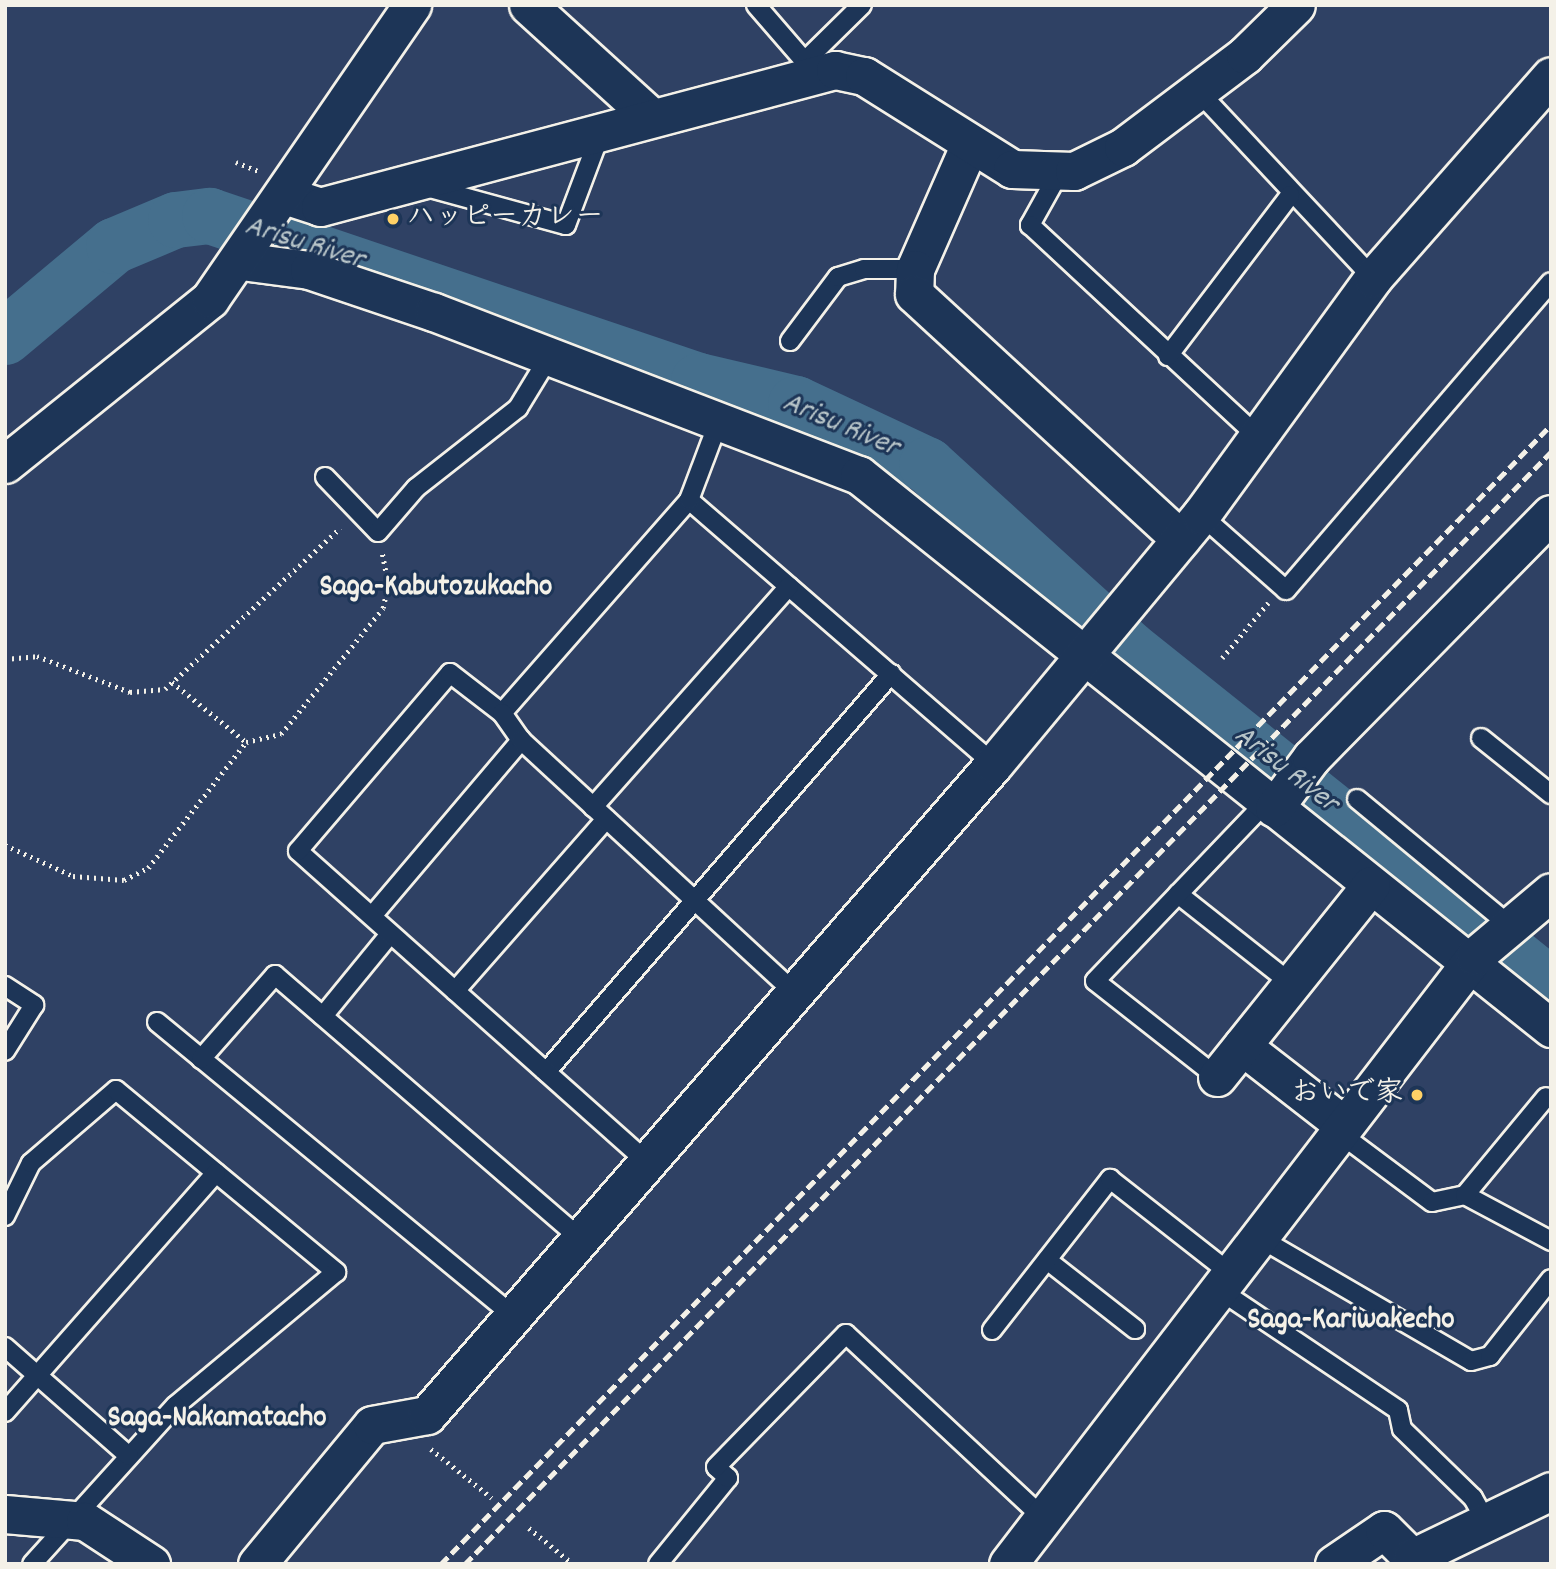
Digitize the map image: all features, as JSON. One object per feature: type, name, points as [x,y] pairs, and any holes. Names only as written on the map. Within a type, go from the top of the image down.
[{"type":"street","points":[[5,464],[210,299],[246,253],[411,5]]},
{"type":"street","points":[[528,5],[650,116]]},
{"type":"street","points":[[280,202],[320,207],[602,130],[811,65],[864,76],[970,144],[1021,172],[1059,173],[1112,155],[1198,91],[1296,5]]},
{"type":"street","points":[[257,1564],[372,1424],[427,1415],[579,1237],[995,764],[1129,606],[1258,437],[1373,278],[1551,76]]},
{"type":"street","points":[[970,144],[915,269],[914,294],[1190,527]]},
{"type":"street","points":[[246,253],[309,270],[720,417],[859,475],[1274,803],[1371,885],[1472,959],[1551,1028]]},
{"type":"street","points":[[1274,803],[1306,763],[1551,514]]},
{"type":"street","points":[[1217,1077],[1371,885]]},
{"type":"street","points":[[1013,1562],[1043,1518],[1472,959],[1551,891]]},
{"type":"street","points":[[1242,1046],[1341,1128]]},
{"type":"street","points":[[1334,1564],[1384,1530],[1412,1558],[1551,1491]]},
{"type":"street","points":[[5,1514],[85,1521],[125,1541],[151,1564]]},
{"type":"lane","points":[[756,5],[811,65],[862,5]]},
{"type":"lane","points":[[1198,91],[1290,195],[1373,278]]},
{"type":"lane","points":[[413,183],[566,226],[602,130]]},
{"type":"lane","points":[[1059,173],[1030,225],[1258,437]]},
{"type":"lane","points":[[1168,356],[1290,195]]},
{"type":"lane","points":[[790,341],[838,277],[864,269],[915,269]]},
{"type":"lane","points":[[1190,527],[1286,590],[1409,452],[1551,282]]},
{"type":"lane","points":[[325,477],[378,531],[416,488],[518,408],[549,356]]},
{"type":"lane","points":[[502,713],[688,500],[720,417]]},
{"type":"lane","points":[[688,500],[995,764]]},
{"type":"lane","points":[[455,991],[789,586]]},
{"type":"lane","points":[[646,1161],[298,851],[450,673],[502,713],[521,740],[795,993]]},
{"type":"lane","points":[[546,1072],[891,674]]},
{"type":"lane","points":[[1481,738],[1551,794]]},
{"type":"lane","points":[[372,916],[521,740]]},
{"type":"lane","points":[[1357,799],[1512,927]]},
{"type":"lane","points":[[1217,1077],[1095,981],[1178,894],[1274,803]]},
{"type":"lane","points":[[1178,894],[1292,984]]},
{"type":"lane","points":[[323,1016],[390,934]]},
{"type":"lane","points":[[201,1059],[275,975],[579,1237]]},
{"type":"lane","points":[[5,986],[34,1004],[5,1051]]},
{"type":"lane","points":[[157,1022],[512,1315]]},
{"type":"lane","points":[[5,1216],[31,1163],[116,1090],[336,1272],[175,1406],[32,1564]]},
{"type":"lane","points":[[1341,1128],[1432,1202],[1465,1195],[1546,1097]]},
{"type":"lane","points":[[5,1412],[216,1173]]},
{"type":"lane","points":[[992,1330],[1110,1179],[1224,1281],[1398,1410],[1402,1429],[1473,1498],[1488,1523]]},
{"type":"lane","points":[[1465,1195],[1551,1241]]},
{"type":"lane","points":[[1258,1237],[1471,1361],[1490,1356],[1551,1279]]},
{"type":"lane","points":[[1047,1260],[1135,1329]]},
{"type":"lane","points":[[658,1564],[728,1478],[716,1467],[846,1334],[1043,1518]]},
{"type":"lane","points":[[5,1347],[129,1456]]},
{"type":"path","points":[[5,659],[37,656],[130,692],[164,689],[360,512]]},
{"type":"path","points":[[5,845],[84,880],[124,880],[148,868],[246,742],[281,734],[307,709],[383,608],[388,584],[378,531]]},
{"type":"path","points":[[1222,658],[1283,587]]},
{"type":"path","points":[[172,682],[246,742]]},
{"type":"path","points":[[407,1419],[421,1441],[492,1499]]},
{"type":"path","points":[[528,1528],[573,1564]]},
{"type":"waterway","name":"Arisu River","points":[[5,337],[114,246],[176,220],[210,216],[699,381],[796,404],[927,465],[1129,649],[1551,986]]},
{"type":"railway","points":[[441,1564],[1551,425]]},
{"type":"railway","points":[[465,1564],[1551,452]]},
{"type":"place","name":"ハッピーカレー","points":[[393,219]]},
{"type":"place","name":"おいで家","points":[[1417,1095]]},
{"type":"district","name":"Saga-Kabutozukacho","points":[[436,589]]},
{"type":"district","name":"Saga-Kariwakecho","points":[[1351,1322]]},
{"type":"district","name":"Saga-Nakamatacho","points":[[217,1420]]}]
